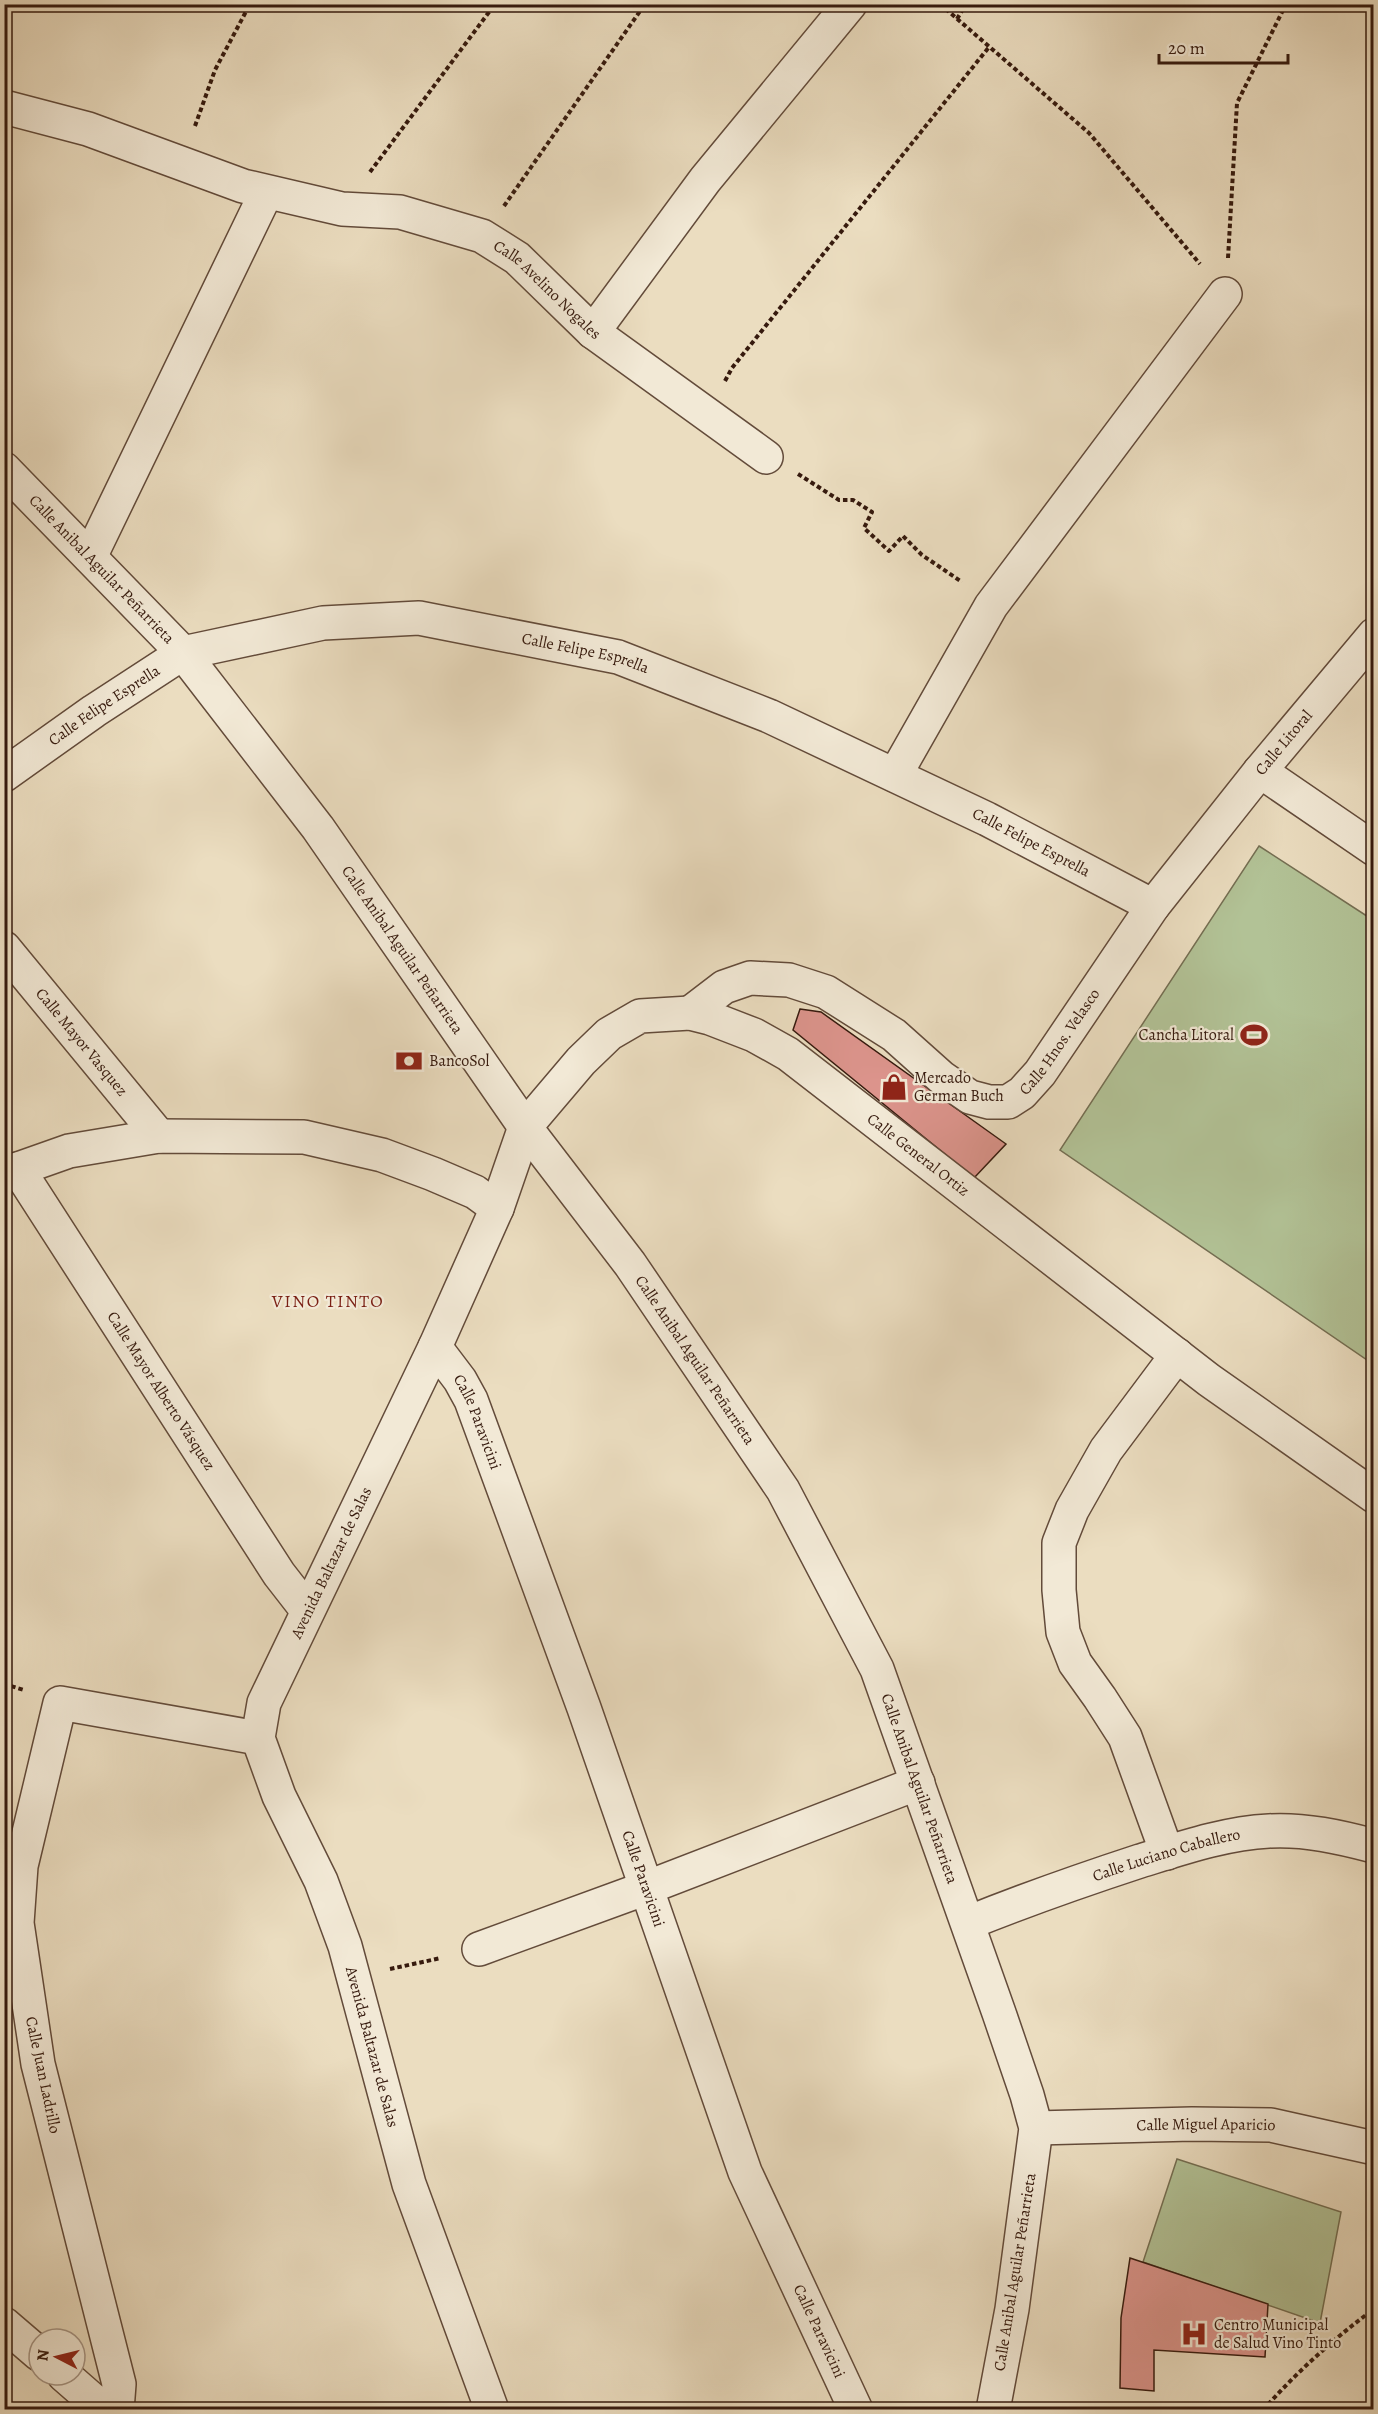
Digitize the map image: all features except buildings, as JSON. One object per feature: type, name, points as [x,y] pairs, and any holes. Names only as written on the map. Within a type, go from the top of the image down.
[{"type":"street","points":[[593,332],[705,180],[850,4]]},
{"type":"street","name":"Calle Avelino Nogales","points":[[4,107],[88,129],[266,193],[342,209],[400,212],[483,236],[517,258],[593,332],[766,457]]},
{"type":"street","points":[[90,557],[266,193]]},
{"type":"street","points":[[895,775],[991,606],[1226,294]]},
{"type":"street","name":"Calle Anibal Aguilar Peñarrieta","points":[[4,469],[183,653],[318,828],[525,1127],[630,1264],[783,1490],[876,1669],[968,1923],[1027,2095],[1036,2128],[1012,2309],[993,2409]]},
{"type":"street","name":"Calle Felipe Esprella","points":[[4,775],[94,711],[183,653],[323,623],[418,618],[618,657],[769,716],[987,819],[1153,906]]},
{"type":"street","name":"Calle Litoral","points":[[1374,635],[1260,771],[1374,849]]},
{"type":"street","name":"Calle Hnos. Velasco","points":[[690,1013],[724,987],[750,978],[789,980],[826,992],[894,1035],[941,1077],[970,1097],[989,1102],[1008,1102],[1022,1093],[1040,1073],[1153,906],[1260,771]]},
{"type":"street","name":"Calle Mayor Vasquez","points":[[4,948],[159,1136]]},
{"type":"street","name":"Calle General Ortiz","points":[[497,1208],[525,1127],[581,1061],[609,1034],[640,1016],[690,1013],[710,1018],[754,1035],[788,1054],[1209,1380],[1374,1496]]},
{"type":"street","points":[[11,1172],[69,1151],[159,1136],[304,1137],[382,1155],[474,1192],[497,1208]]},
{"type":"street","name":"Calle Mayor Alberto Vásquez","points":[[11,1172],[279,1574],[307,1610]]},
{"type":"street","name":"Avenida Baltazar de Salas","points":[[492,2409],[409,2184],[345,1946],[321,1881],[279,1796],[258,1738],[264,1703],[435,1347],[497,1208]]},
{"type":"street","name":"Calle Paravicini","points":[[435,1347],[460,1380],[471,1400],[584,1708],[745,2172],[856,2409]]},
{"type":"street","points":[[1167,1853],[1125,1737],[1074,1663],[1063,1632],[1059,1590],[1059,1543],[1072,1510],[1106,1450],[1178,1355]]},
{"type":"street","name":"Calle Juan Ladrillo","points":[[117,2409],[119,2384],[38,2064],[17,1923],[21,1866],[60,1703],[258,1738]]},
{"type":"street","points":[[479,1949],[646,1888],[918,1783]]},
{"type":"street","name":"Calle Luciano Caballero","points":[[968,1923],[1081,1880],[1167,1853],[1236,1835],[1270,1831],[1308,1832],[1374,1846]]},
{"type":"street","name":"Calle Miguel Aparicio","points":[[1036,2128],[1192,2124],[1271,2125],[1374,2148]]},
{"type":"street","points":[[5,2325],[27,2344]]},
{"type":"street","points":[[78,2387],[104,2409]]},
{"type":"path","points":[[181,164],[215,70],[250,4]]},
{"type":"path","points":[[342,209],[495,4]]},
{"type":"path","points":[[483,236],[645,4]]},
{"type":"path","points":[[940,4],[1089,134],[1226,294]]},
{"type":"path","points":[[957,19],[966,4]]},
{"type":"path","points":[[1226,294],[1238,104],[1286,4]]},
{"type":"path","points":[[705,415],[732,368],[989,47]]},
{"type":"path","points":[[766,457],[839,500],[853,500],[872,512],[864,528],[889,551],[903,536],[922,555],[956,577],[991,606]]},
{"type":"path","points":[[354,1978],[479,1949]]},
{"type":"path","points":[[1263,2409],[1283,2387],[1340,2334],[1374,2309]]},
{"type":"green space","name":"Cancha Litoral","points":[[1259,846],[1373,920],[1373,1364],[1060,1150]]},
{"type":"green space","points":[[1177,2159],[1341,2212],[1320,2323],[1143,2262]]},
{"type":"place","name":"Cancha Litoral","points":[[1254,1035]]},
{"type":"place","name":"BancoSol","points":[[409,1061]]},
{"type":"place","name":"Mercado German Buch","points":[[894,1087]]},
{"type":"place","name":"Centro Municipal de Salud Vino Tinto","points":[[1194,2334]]},
{"type":"district","name":"VINO TINTO","points":[[328,1301]]}]
